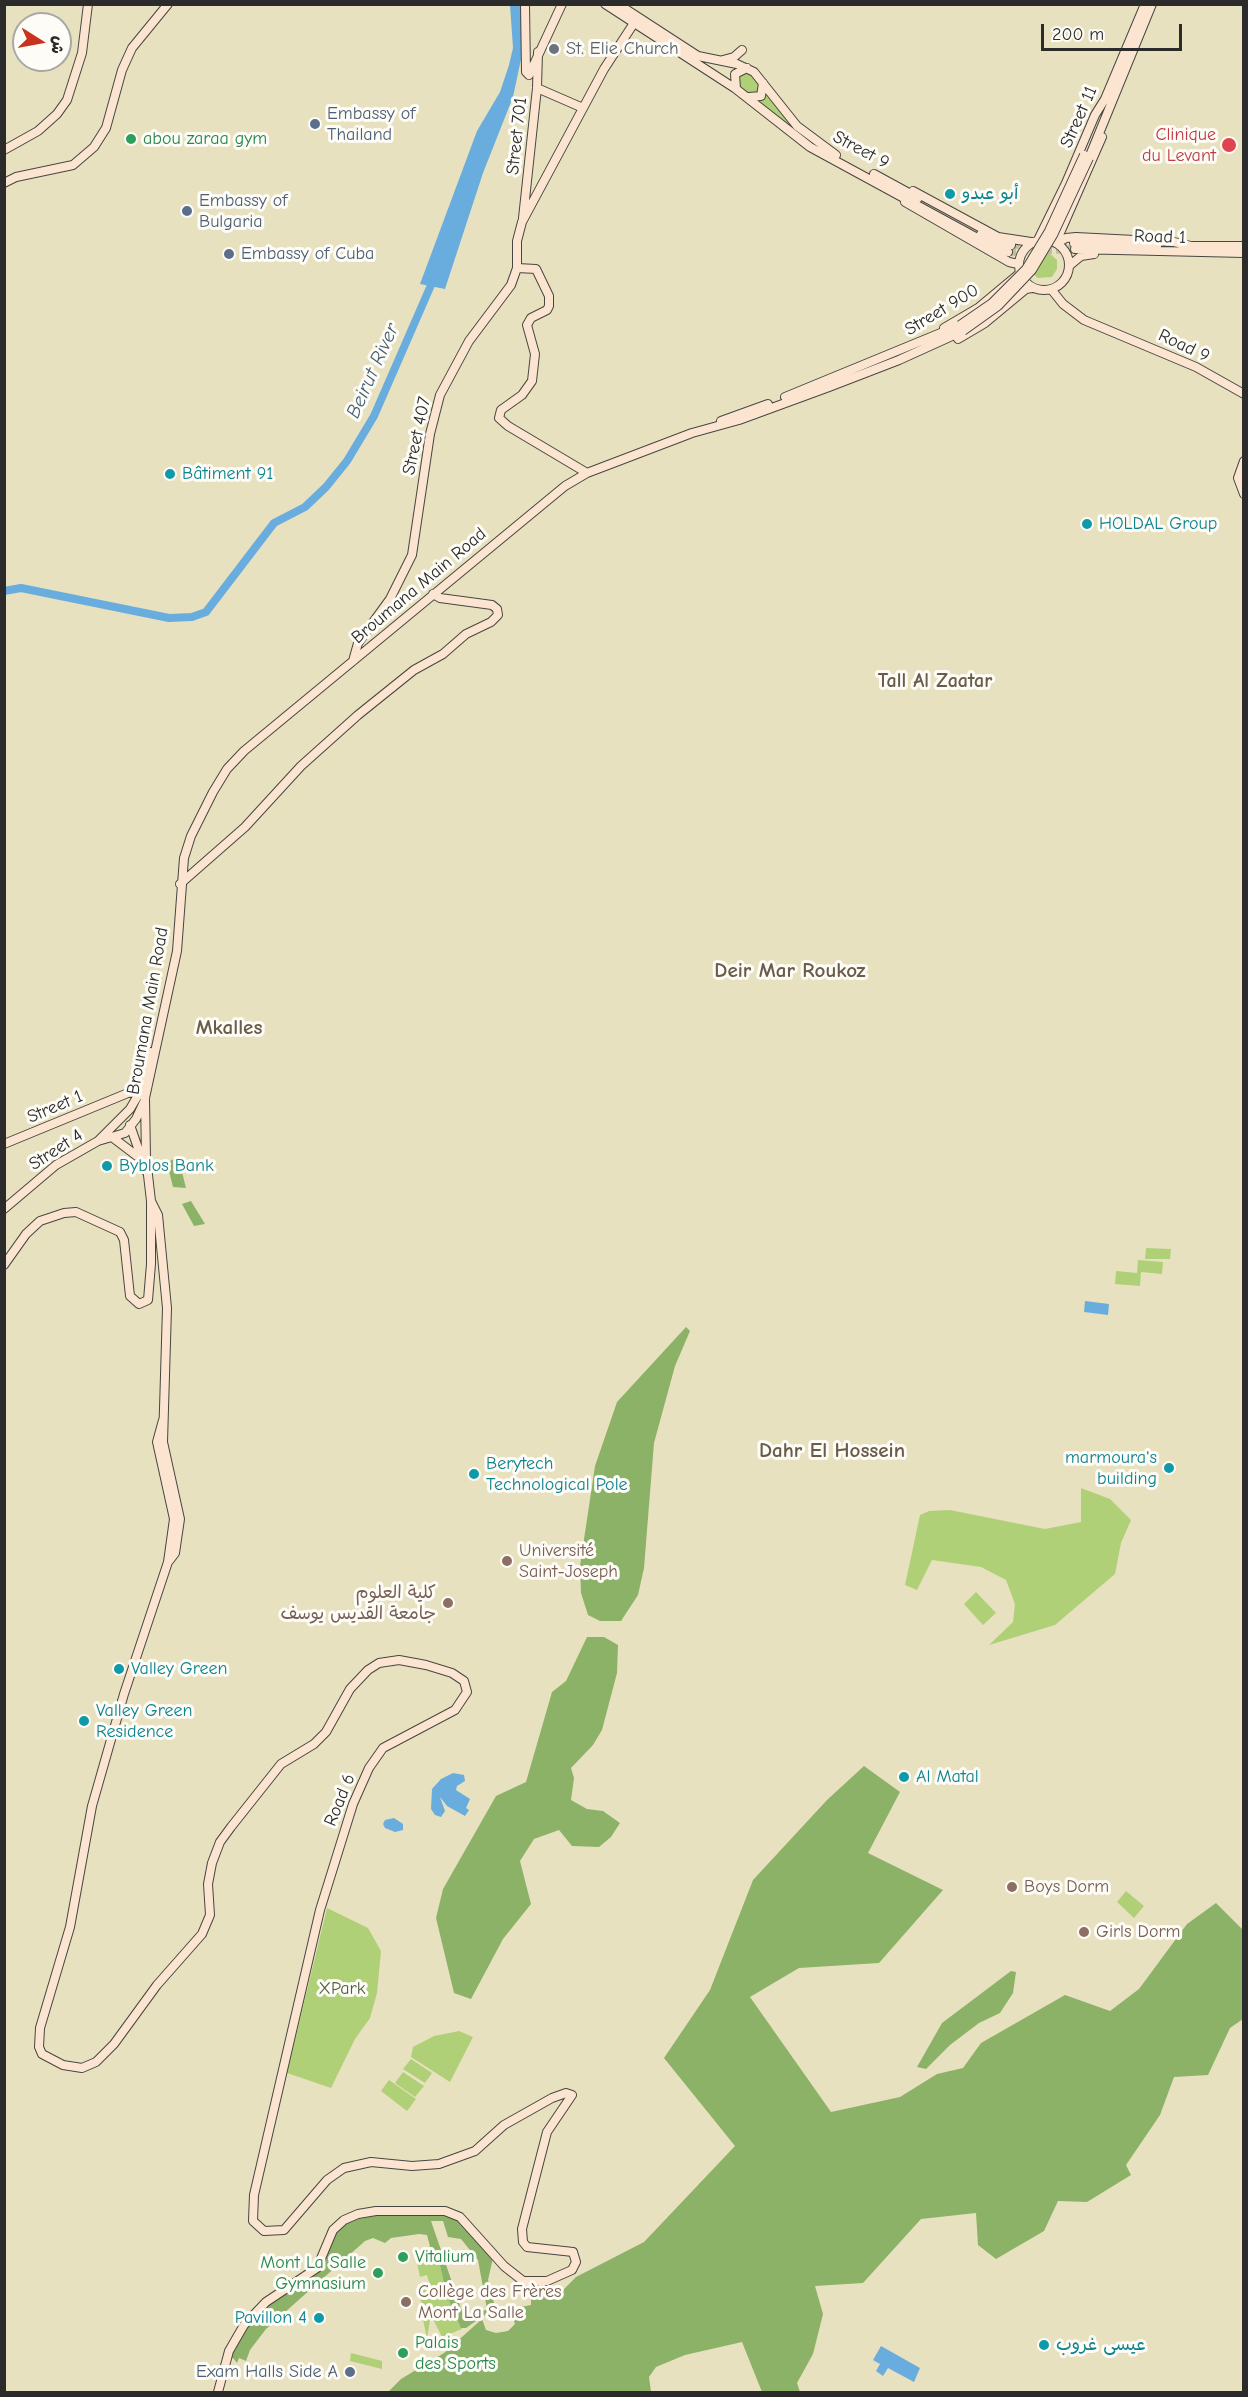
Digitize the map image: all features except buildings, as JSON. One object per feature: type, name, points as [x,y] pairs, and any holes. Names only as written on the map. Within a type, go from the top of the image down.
[{"type":"street","points":[[4,150],[38,131],[57,114],[67,100],[79,66],[86,35],[88,4]]},
{"type":"street","points":[[4,183],[16,177],[73,165],[94,147],[106,128],[122,70],[132,48],[168,4]]},
{"type":"street","points":[[525,4],[526,72],[528,75],[562,4]]},
{"type":"street","points":[[605,4],[696,59],[730,59],[742,50],[747,68]]},
{"type":"street","points":[[618,4],[744,95],[795,137],[893,187],[926,196],[998,237],[1057,243],[1066,238],[1076,237],[1174,242],[1191,250]]},
{"type":"street","name":"Street 11","points":[[1034,241],[1066,183],[1145,4]]},
{"type":"street","name":"Street 11","points":[[1086,156],[1152,4]]},
{"type":"street","points":[[522,222],[583,108],[634,23]]},
{"type":"street","name":"Street 701","points":[[522,222],[537,88],[538,52]]},
{"type":"street","points":[[713,60],[747,68],[762,81],[764,91],[759,97],[754,99],[744,95]]},
{"type":"street","points":[[736,89],[735,74],[747,68]]},
{"type":"street","name":"Street 9","points":[[762,81],[786,115],[818,144],[992,246],[1009,248],[893,187]]},
{"type":"street","points":[[537,88],[583,108]]},
{"type":"street","name":"Street 11","points":[[1057,243],[1096,154],[1115,93]]},
{"type":"street","points":[[700,431],[739,420],[923,350],[998,306],[1032,270],[1053,236],[1086,156],[1105,99]]},
{"type":"street","points":[[893,187],[914,208],[1009,262],[1018,264]]},
{"type":"street","name":"Street 407","points":[[353,661],[358,643],[390,599],[412,555],[430,434],[440,395],[469,341],[511,285],[517,268],[517,241],[522,222]]},
{"type":"street","points":[[1034,241],[1024,248],[1018,264],[1020,273],[1032,288],[1051,289],[1060,284],[1069,266],[1081,256],[1090,254],[1166,256],[1191,250]]},
{"type":"street","points":[[1057,243],[1068,257],[1069,266]]},
{"type":"street","points":[[1075,246],[1191,250],[1244,246]]},
{"type":"street","name":"Road 1","points":[[1191,250],[1244,253]]},
{"type":"street","points":[[517,268],[536,269],[549,296],[549,306],[547,310],[531,318],[526,325],[535,354],[532,381],[522,395],[501,410],[499,418],[508,426],[587,473]]},
{"type":"street","name":"Street 900","points":[[906,349],[978,308],[1020,273]]},
{"type":"street","name":"Road 9","points":[[1060,284],[1064,300],[1110,331]]},
{"type":"street","name":"Street 900","points":[[923,350],[961,337],[985,323],[1026,289],[1032,288]]},
{"type":"street","name":"Road 9","points":[[1051,289],[1078,316],[1196,367],[1244,394]]},
{"type":"street","points":[[700,431],[961,328]]},
{"type":"street","name":"Broumana Main Road","points":[[4,1265],[26,1234],[40,1221],[64,1213],[82,1214],[113,1227],[122,1235],[130,1296],[135,1302],[145,1303],[150,1288],[151,1200],[142,1095],[177,951],[180,884],[190,837],[227,769],[244,751],[565,486],[587,473],[700,431]]},
{"type":"street","points":[[1244,461],[1238,478],[1244,494]]},
{"type":"street","points":[[180,884],[245,826],[301,766],[358,715],[414,670],[443,654],[466,634],[491,622],[498,615],[497,609],[492,606],[440,598],[433,594]]},
{"type":"street","name":"Street 1","points":[[4,1144],[117,1096],[134,1091],[142,1095]]},
{"type":"street","points":[[98,1141],[101,1135],[122,1120],[142,1095]]},
{"type":"street","points":[[98,1141],[130,1128],[139,1115],[142,1095]]},
{"type":"street","points":[[117,1096],[132,1106]]},
{"type":"street","points":[[132,1106],[130,1128],[148,1174]]},
{"type":"street","points":[[112,1137],[128,1146],[141,1161]]},
{"type":"street","name":"Street 4","points":[[4,1209],[56,1165],[98,1141]]},
{"type":"street","name":"Road 6","points":[[151,1200],[158,1215],[166,1291],[163,1420],[165,1456],[180,1519],[175,1553],[168,1562],[99,1780],[66,1944],[40,2028],[39,2047],[42,2054],[70,2067],[86,2067],[99,2060],[124,2032],[157,1985],[202,1934],[210,1915],[208,1884],[220,1842],[273,1772],[281,1764],[320,1739],[350,1689],[368,1670],[379,1663],[399,1660],[436,1667],[459,1676],[464,1681],[466,1692],[455,1710],[383,1748],[369,1768],[353,1804],[320,1910],[254,2195],[253,2221],[264,2231],[284,2230],[327,2180],[339,2170],[371,2162],[412,2166],[439,2164],[481,2148],[504,2125],[552,2098],[566,2093],[572,2095],[546,2134],[522,2229],[523,2242],[527,2247],[573,2252],[576,2262],[572,2270],[548,2281],[523,2281],[498,2260],[470,2226],[460,2217],[449,2212],[376,2211],[358,2214],[344,2220],[333,2230],[317,2268],[267,2302],[244,2325],[229,2351],[218,2392]]},
{"type":"green space","points":[[746,72],[760,83],[760,93],[750,95],[738,85],[738,76]]},
{"type":"green space","points":[[766,93],[791,124],[814,145],[797,135],[758,101]]},
{"type":"green space","points":[[1047,251],[1057,260],[1057,269],[1052,277],[1038,278],[1031,272]]},
{"type":"green space","points":[[178,1156],[186,1188],[173,1187],[167,1163]]},
{"type":"green space","points":[[191,1201],[205,1224],[194,1226],[182,1204]]},
{"type":"green space","points":[[1146,1248],[1171,1249],[1170,1259],[1145,1259]]},
{"type":"green space","points":[[1138,1260],[1163,1262],[1162,1274],[1141,1272],[1140,1286],[1115,1284],[1116,1271],[1137,1273]]},
{"type":"green space","points":[[686,1327],[690,1331],[675,1366],[654,1443],[644,1568],[638,1595],[621,1621],[600,1621],[588,1615],[581,1593],[580,1566],[595,1466],[617,1402]]},
{"type":"green space","points":[[1081,1488],[1110,1499],[1131,1520],[1121,1543],[1115,1574],[1055,1625],[989,1645],[1013,1622],[1015,1604],[1006,1580],[981,1567],[932,1560],[917,1590],[905,1585],[920,1515],[929,1511],[950,1510],[1045,1529],[1081,1522]]},
{"type":"green space","points":[[976,1592],[996,1613],[983,1625],[964,1604]]},
{"type":"green space","points":[[587,1637],[604,1637],[618,1645],[617,1673],[602,1730],[593,1745],[571,1768],[574,1778],[571,1800],[587,1809],[603,1811],[620,1823],[611,1837],[599,1847],[572,1846],[559,1830],[534,1839],[520,1861],[531,1904],[503,1939],[471,1999],[454,1993],[436,1918],[443,1889],[496,1796],[526,1782],[552,1692],[566,1681]]},
{"type":"green space","points":[[864,1766],[900,1792],[868,1853],[943,1890],[879,1963],[799,1968],[750,1997],[831,2112],[900,2097],[937,2074],[963,2068],[981,2043],[1065,1995],[1110,2011],[1139,1989],[1187,1924],[1216,1903],[1243,1930],[1243,2019],[1230,2028],[1208,2075],[1174,2077],[1160,2115],[1126,2165],[1131,2175],[1087,2202],[1058,2201],[1044,2231],[996,2259],[978,2245],[976,2213],[921,2219],[863,2283],[815,2286],[823,2314],[813,2354],[797,2383],[800,2392],[762,2392],[742,2342],[685,2355],[656,2367],[649,2377],[651,2392],[388,2392],[401,2379],[444,2353],[482,2319],[486,2330],[496,2333],[508,2331],[515,2324],[510,2309],[531,2305],[531,2294],[520,2286],[545,2291],[564,2289],[576,2277],[644,2242],[735,2146],[664,2058],[710,1990],[753,1880],[827,1800]]},
{"type":"green space","points":[[1126,1891],[1144,1906],[1134,1918],[1117,1902]]},
{"type":"green space","name":"XPark","points":[[327,1908],[368,1928],[381,1951],[377,1993],[370,2018],[355,2039],[331,2088],[287,2073]]},
{"type":"green space","points":[[1011,1971],[1016,1972],[1013,1993],[1000,2013],[979,2023],[950,2045],[926,2069],[917,2067],[942,2023]]},
{"type":"green space","points":[[459,2031],[473,2037],[450,2082],[411,2057],[413,2047],[434,2036]]},
{"type":"green space","points":[[411,2059],[432,2073],[425,2083],[403,2069]]},
{"type":"green space","points":[[403,2072],[424,2086],[415,2097],[395,2083]]},
{"type":"green space","points":[[389,2080],[416,2099],[407,2111],[381,2091]]},
{"type":"green space","points":[[442,2213],[462,2222],[493,2258],[488,2280],[495,2307],[485,2316],[481,2312],[487,2309],[478,2260],[461,2239],[448,2237],[443,2221],[431,2221],[465,2320],[473,2316],[476,2321],[466,2328],[461,2328],[447,2296],[438,2257],[433,2258],[427,2235],[391,2238],[385,2243],[373,2238],[365,2241],[266,2329],[250,2350],[246,2361],[239,2358],[237,2363],[233,2358],[229,2359],[237,2338],[264,2307],[319,2269],[332,2236],[341,2226],[353,2220],[379,2215]]},
{"type":"green space","points":[[438,2257],[447,2296],[462,2329],[442,2337],[434,2321],[430,2320],[427,2338],[422,2315],[425,2313],[417,2289],[418,2286],[429,2282],[427,2275],[420,2277],[417,2263]]},
{"type":"green space","points":[[351,2353],[382,2361],[382,2369],[350,2361]]},
{"type":"water","points":[[510,5],[521,5],[523,50],[513,97],[483,173],[445,289],[420,284],[477,131],[500,92],[509,65],[513,48]]},
{"type":"water","points":[[1085,1301],[1109,1304],[1108,1315],[1084,1312]]},
{"type":"water","points":[[453,1773],[464,1775],[465,1781],[457,1786],[456,1790],[470,1799],[466,1808],[469,1810],[465,1816],[447,1806],[440,1797],[445,1811],[441,1817],[435,1815],[431,1809],[432,1789],[441,1779]]},
{"type":"water","points":[[394,1818],[403,1824],[403,1830],[395,1832],[385,1828],[383,1824],[385,1820]]},
{"type":"water","points":[[881,2346],[920,2368],[914,2382],[888,2368],[883,2376],[876,2371],[880,2364],[873,2360]]},
{"type":"waterway","name":"Beirut River","points":[[4,591],[21,588],[169,618],[192,617],[206,612],[274,523],[305,507],[326,487],[347,461],[374,416],[435,276]]},
{"type":"tunnel","points":[[1011,245],[1074,243]]},
{"type":"tunnel","points":[[1008,252],[1075,249]]},
{"type":"place","name":"St. Elie Church","points":[[554,49]]},
{"type":"place","name":"Embassy of Thailand","points":[[315,124]]},
{"type":"place","name":"abou zaraa gym","points":[[131,139]]},
{"type":"place","name":"Clinique du Levant","points":[[1229,145]]},
{"type":"place","name":"أبو عبدو","points":[[950,194]]},
{"type":"place","name":"Embassy of Bulgaria","points":[[187,211]]},
{"type":"place","name":"Embassy of Cuba","points":[[229,254]]},
{"type":"place","name":"Bâtiment 91","points":[[170,474]]},
{"type":"place","name":"HOLDAL Group","points":[[1087,524]]},
{"type":"place","name":"Byblos Bank","points":[[107,1166]]},
{"type":"place","name":"marmoura's building","points":[[1169,1468]]},
{"type":"place","name":"Berytech Technological Pole","points":[[474,1474]]},
{"type":"place","name":"Université Saint-Joseph","points":[[507,1561]]},
{"type":"place","name":"كلية العلوم جامعة القديس يوسف","points":[[448,1603]]},
{"type":"place","name":"Valley Green","points":[[119,1669]]},
{"type":"place","name":"Valley Green Residence","points":[[84,1721]]},
{"type":"place","name":"Al Matal","points":[[904,1777]]},
{"type":"place","name":"Boys Dorm","points":[[1012,1887]]},
{"type":"place","name":"Girls Dorm","points":[[1084,1932]]},
{"type":"place","name":"Vitalium","points":[[403,2257]]},
{"type":"place","name":"Mont La Salle Gymnasium","points":[[378,2273]]},
{"type":"place","name":"Collège des Frères Mont La Salle","points":[[406,2302]]},
{"type":"place","name":"Pavillon 4","points":[[319,2318]]},
{"type":"place","name":"عيسى غروب","points":[[1044,2345]]},
{"type":"place","name":"Palais des Sports","points":[[403,2353]]},
{"type":"place","name":"Exam Halls Side A","points":[[350,2372]]},
{"type":"district","name":"Tall Al Zaatar","points":[[935,681]]},
{"type":"district","name":"Deir Mar Roukoz","points":[[790,971]]},
{"type":"district","name":"Mkalles","points":[[229,1028]]},
{"type":"district","name":"Dahr El Hossein","points":[[832,1451]]}]
